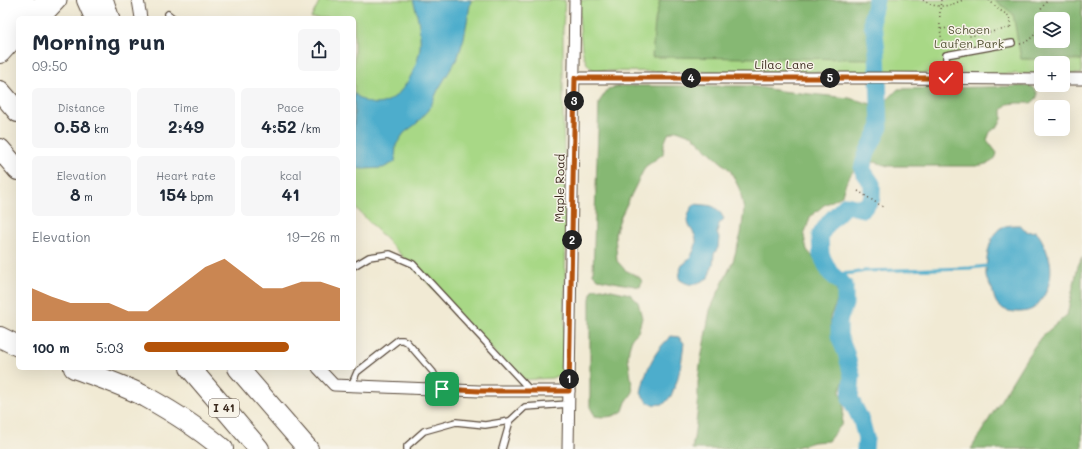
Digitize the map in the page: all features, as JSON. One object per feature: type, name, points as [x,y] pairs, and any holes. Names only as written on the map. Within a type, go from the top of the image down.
[{"type":"highway","points":[[18,16],[24,0]]},
{"type":"highway","points":[[34,16],[46,0]]},
{"type":"highway","points":[[87,0],[94,16]]},
{"type":"highway","points":[[103,0],[108,16]]},
{"type":"highway","points":[[5,49],[16,21]]},
{"type":"highway","points":[[5,49],[16,35]]},
{"type":"highway","points":[[0,91],[16,110]]},
{"type":"highway","points":[[0,149],[16,168]]},
{"type":"highway","points":[[0,337],[16,345]]},
{"type":"highway","points":[[79,370],[145,397],[180,418],[223,449]]},
{"type":"highway","name":"I 41","points":[[192,370],[259,449]]},
{"type":"highway","points":[[240,370],[308,449]]},
{"type":"main road","points":[[0,10],[9,0]]},
{"type":"main road","points":[[44,16],[58,0]]},
{"type":"street","points":[[138,0],[141,16]]},
{"type":"street","name":"Maple Road","points":[[568,449],[575,78],[575,0]]},
{"type":"street","name":"Lilac Lane","points":[[575,78],[1034,79]]},
{"type":"street","points":[[1070,79],[1082,79]]},
{"type":"street","points":[[320,370],[334,385],[479,391],[569,391]]},
{"type":"lane","points":[[946,78],[946,55],[1012,43]]},
{"type":"lane","points":[[356,265],[369,257],[390,254],[413,264],[532,391]]},
{"type":"lane","points":[[351,386],[358,372],[398,340],[403,340],[407,342],[433,372],[442,389]]},
{"type":"lane","points":[[502,449],[510,421],[525,407],[569,404]]},
{"type":"lane","points":[[407,449],[407,446],[424,431],[456,422],[485,425],[510,421]]},
{"type":"path","points":[[923,0],[932,6],[940,7],[963,0]]},
{"type":"path","points":[[942,0],[940,7],[941,29],[942,42],[946,55]]},
{"type":"path","points":[[941,29],[962,28],[968,31],[970,37],[1011,29],[1009,16],[998,9],[989,0]]},
{"type":"path","points":[[1019,44],[1023,44],[1036,34],[1039,15],[1048,0]]},
{"type":"path","points":[[858,191],[883,207]]},
{"type":"green space","points":[[320,0],[565,0],[563,28],[563,121],[566,212],[564,368],[561,374],[552,378],[521,380],[356,208],[356,16],[312,16]]},
{"type":"green space","name":"Schoen Laufen Park","points":[[579,0],[1082,0],[1082,74],[1070,74],[1070,56],[1034,56],[1034,74],[595,71],[588,65],[583,54],[580,31]]},
{"type":"green space","points":[[660,0],[870,0],[868,30],[869,43],[873,59],[652,57],[655,21]]},
{"type":"green space","points":[[995,0],[1082,0],[1082,60],[1070,60],[1070,56],[1034,56],[1034,59],[1021,59],[1013,14]]},
{"type":"green space","points":[[621,86],[752,86],[780,91],[849,98],[871,104],[885,102],[898,89],[1030,86],[1034,88],[1034,92],[1038,94],[1036,99],[1031,103],[1007,104],[1002,110],[1002,119],[998,126],[990,132],[987,140],[997,153],[996,157],[992,161],[976,166],[888,166],[875,162],[857,166],[844,188],[842,196],[824,205],[810,217],[804,236],[807,250],[833,281],[839,297],[830,317],[832,334],[838,344],[846,373],[840,391],[844,405],[842,424],[828,441],[813,442],[791,449],[692,449],[698,407],[700,365],[710,310],[733,261],[741,234],[744,210],[740,190],[730,170],[693,136],[677,130],[668,134],[664,144],[663,154],[645,167],[621,216],[615,234],[617,261],[625,270],[639,277],[642,281],[640,287],[598,279],[593,274],[599,102],[608,89]]},
{"type":"green space","points":[[1082,257],[1082,449],[971,449],[1027,357],[1041,337],[1067,315],[1078,266]]},
{"type":"green space","points":[[602,288],[630,294],[638,302],[642,318],[638,332],[632,338],[629,348],[628,357],[633,392],[626,402],[623,411],[616,415],[606,417],[595,416],[590,407],[590,299],[594,289]]},
{"type":"water","points":[[413,0],[471,0],[464,38],[458,57],[438,90],[429,110],[416,124],[404,133],[396,145],[395,162],[383,168],[356,168],[356,94],[366,102],[377,104],[388,101],[398,94],[406,84],[412,73],[420,48],[419,24]]},
{"type":"water","points":[[695,204],[712,206],[718,210],[724,219],[719,224],[717,233],[719,238],[718,248],[714,254],[713,264],[708,278],[694,284],[690,284],[679,279],[681,266],[690,258],[696,243],[696,239],[688,221],[689,212]]},
{"type":"water","points":[[1020,225],[1026,231],[1035,231],[1040,237],[1050,260],[1051,272],[1049,284],[1042,300],[1032,309],[1016,312],[1001,308],[997,304],[987,279],[986,270],[988,250],[995,233],[1003,227]]},
{"type":"water","points":[[671,336],[679,337],[684,343],[677,381],[671,396],[664,404],[653,404],[648,402],[641,393],[643,385],[648,369],[655,355]]},
{"type":"waterway","points":[[865,449],[866,438],[861,420],[850,398],[852,376],[846,353],[839,336],[839,320],[845,304],[845,286],[830,273],[821,255],[820,235],[830,221],[846,205],[863,209],[872,198],[872,184],[862,169],[866,155],[880,127],[877,52],[875,33],[872,25],[872,16],[876,0]]},
{"type":"waterway","points":[[830,273],[847,274],[864,271],[970,268],[987,266]]},
{"type":"route","points":[[442,389],[479,391],[569,391],[575,78],[946,78]]}]
